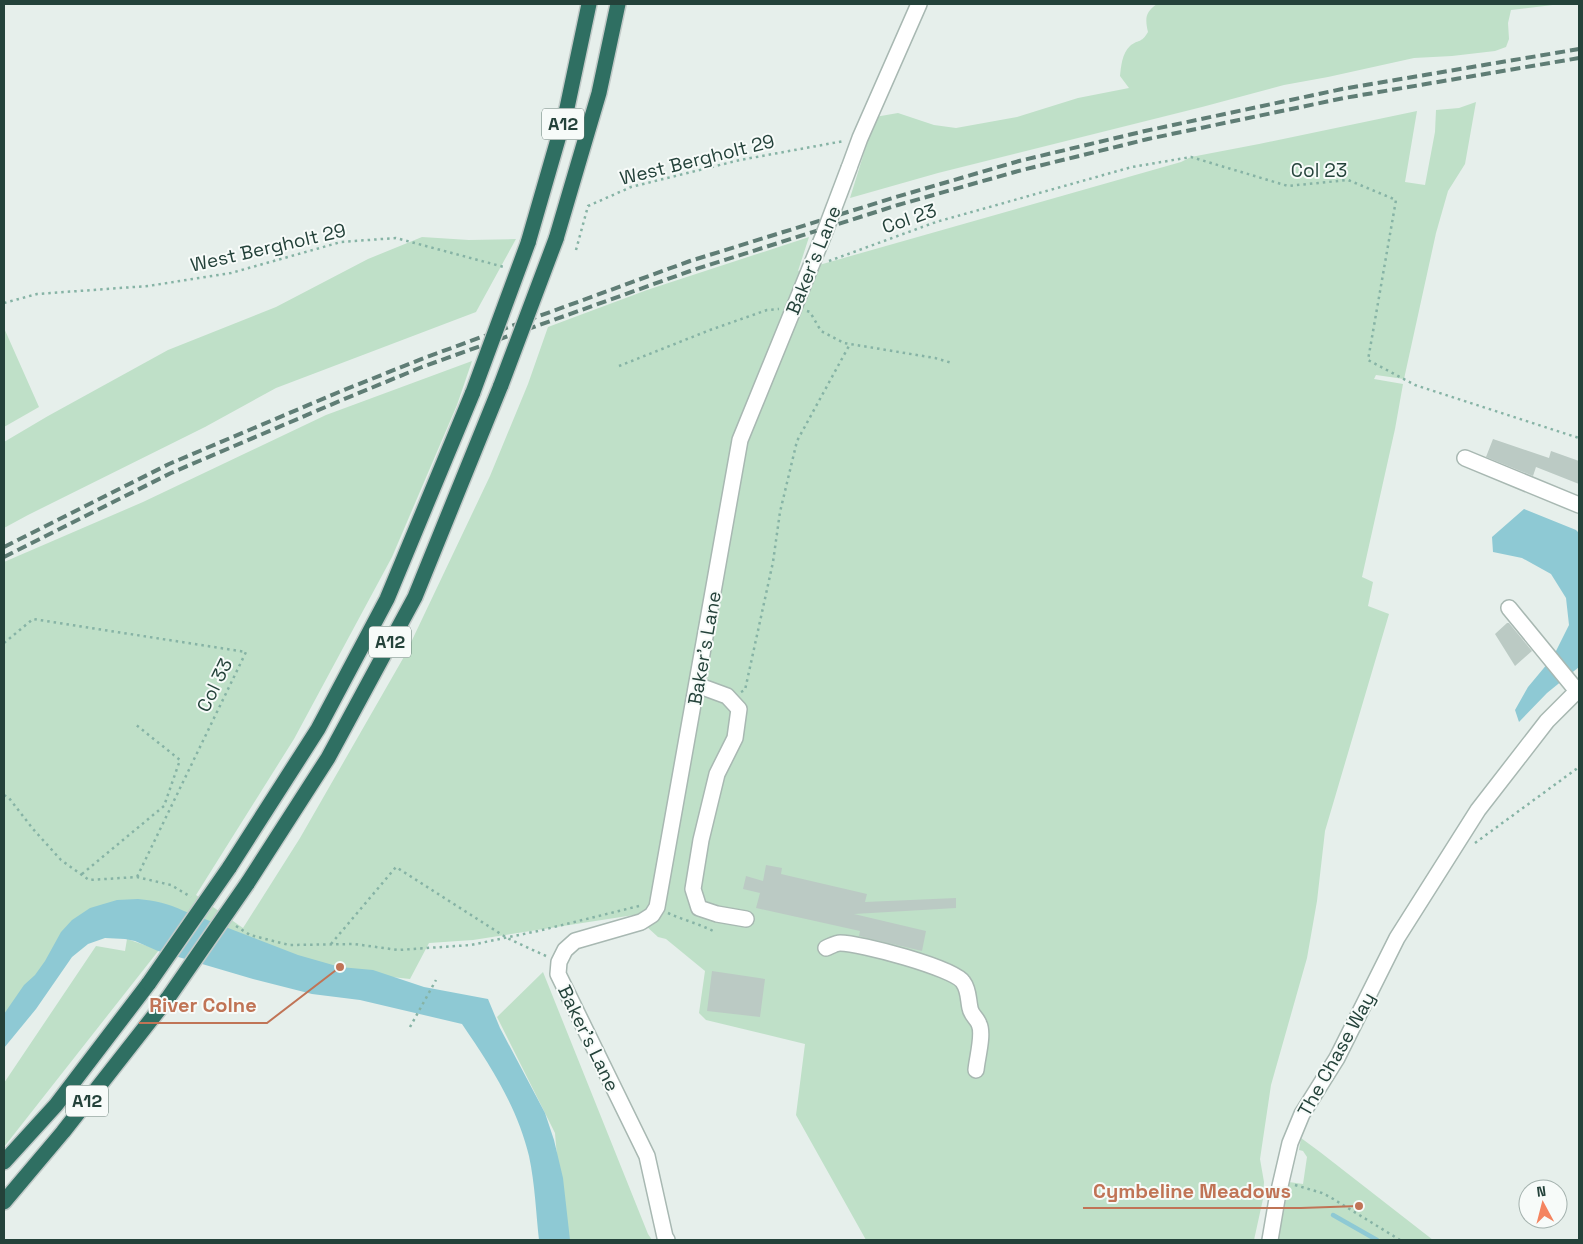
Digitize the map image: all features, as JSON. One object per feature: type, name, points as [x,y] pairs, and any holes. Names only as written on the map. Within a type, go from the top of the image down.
[{"type":"highway","name":"A12","points":[[4,1162],[56,1105],[149,983],[229,868],[318,729],[387,599],[473,392],[528,243],[567,108],[589,4]]},
{"type":"highway","name":"A12","points":[[4,1202],[63,1132],[168,998],[248,884],[328,758],[414,597],[501,385],[556,239],[599,93],[618,4]]},
{"type":"street","name":"Baker's Lane","points":[[667,1240],[647,1156],[558,974],[559,962],[565,950],[575,941],[642,922],[652,915],[657,907],[740,440],[811,267],[860,138],[919,4]]},
{"type":"street","points":[[1465,458],[1579,505]]},
{"type":"street","points":[[1509,608],[1578,690]]},
{"type":"street","points":[[697,685],[728,696],[739,709],[735,738],[717,774],[701,840],[693,890],[699,908],[717,914],[746,919]]},
{"type":"street","name":"The Chase Way","points":[[1270,1240],[1290,1143],[1302,1114],[1337,1058],[1397,938],[1478,810],[1547,721],[1578,690]]},
{"type":"street","points":[[826,948],[838,942],[871,949],[939,968],[963,980],[968,992],[973,1017],[979,1023],[981,1031],[976,1070]]},
{"type":"path","name":"West Bergholt 29","points":[[576,250],[588,206],[632,187],[740,160],[860,138]]},
{"type":"path","name":"Col 23","points":[[811,267],[936,222],[1132,168],[1191,157],[1288,186],[1348,180],[1396,200],[1368,360],[1415,385],[1579,438]]},
{"type":"path","name":"West Bergholt 29","points":[[4,303],[37,294],[148,286],[231,273],[341,242],[396,238],[506,268]]},
{"type":"path","points":[[619,366],[767,310],[794,308],[810,312],[821,331],[844,343],[935,358],[952,363]]},
{"type":"path","points":[[728,696],[745,690],[773,562],[780,512],[797,441],[850,344]]},
{"type":"path","name":"Col 33","points":[[4,643],[33,619],[246,652],[137,877],[89,880],[82,874]]},
{"type":"path","points":[[4,795],[9,798],[33,829],[61,860],[82,874],[164,806],[180,760],[135,724]]},
{"type":"path","points":[[1470,846],[1579,767]]},
{"type":"path","points":[[559,962],[506,938],[396,867],[330,944],[354,944],[398,950],[471,945],[506,938],[538,931],[635,906],[657,907],[688,922],[702,925],[715,932]]},
{"type":"path","points":[[410,1027],[436,980]]},
{"type":"path","points":[[1282,1179],[1301,1188],[1330,1197],[1400,1240]]},
{"type":"green space","points":[[1157,4],[1561,4],[1511,10],[1508,23],[1509,39],[1506,47],[1495,51],[1414,58],[1284,85],[938,173],[850,198],[875,117],[898,113],[934,125],[956,128],[1017,117],[1078,98],[1129,88],[1120,76],[1121,64],[1127,49],[1146,36],[1148,32],[1146,23],[1148,13]]},
{"type":"green space","points":[[1476,102],[1465,164],[1448,191],[1436,233],[1404,379],[1376,375],[1374,379],[1403,384],[1395,429],[1362,577],[1373,582],[1368,606],[1389,614],[1325,831],[1317,901],[1307,958],[1271,1085],[1260,1159],[1264,1182],[1263,1199],[1254,1240],[866,1240],[796,1115],[805,1044],[706,1020],[699,1013],[705,971],[666,939],[658,937],[634,915],[473,940],[429,943],[410,979],[278,965],[92,910],[4,1042],[4,562],[143,502],[326,415],[472,361],[457,405],[392,557],[294,739],[196,895],[243,928],[300,838],[405,655],[490,476],[528,384],[548,327],[647,290],[809,237],[798,271],[1181,162],[1191,157],[1417,111],[1405,182],[1425,185],[1435,132],[1436,110],[1459,108]]},
{"type":"green space","points":[[422,237],[469,240],[516,239],[476,312],[276,388],[205,427],[4,528],[4,442],[168,350],[276,307],[368,259]]},
{"type":"green space","points":[[4,328],[39,407],[4,427]]},
{"type":"green space","points":[[127,939],[159,950],[4,1147],[4,1083],[96,946],[125,951]]},
{"type":"green space","points":[[543,972],[652,1240],[564,1240],[555,1133],[497,1017]]},
{"type":"green space","points":[[1301,1138],[1433,1240],[1278,1240],[1289,1182],[1303,1184],[1307,1157],[1303,1151],[1299,1150]]},
{"type":"water","points":[[1524,509],[1576,530],[1579,533],[1579,667],[1547,693],[1519,722],[1515,710],[1528,687],[1553,657],[1569,625],[1566,598],[1551,574],[1522,558],[1493,552],[1492,537]]},
{"type":"water","points":[[138,899],[172,906],[298,955],[340,967],[373,970],[424,987],[488,999],[500,1028],[545,1113],[563,1178],[570,1240],[539,1240],[533,1177],[524,1138],[502,1087],[462,1024],[360,1000],[312,994],[158,951],[135,941],[105,938],[88,944],[72,957],[36,1009],[4,1048],[4,1014],[24,985],[35,975],[45,961],[61,932],[72,920],[90,908],[117,900]]},
{"type":"building","points":[[1493,439],[1549,458],[1551,451],[1579,461],[1579,484],[1536,467],[1533,476],[1486,457]]},
{"type":"building","points":[[1507,623],[1532,651],[1515,666],[1495,634]]},
{"type":"building","points":[[766,865],[782,868],[781,874],[867,894],[865,902],[956,898],[956,908],[854,914],[926,931],[922,951],[859,936],[860,931],[756,908],[760,893],[743,889],[746,876],[763,881]]},
{"type":"building","points":[[712,971],[765,979],[760,1017],[707,1011]]},
{"type":"waterway","points":[[1333,1215],[1377,1240]]},
{"type":"railway","points":[[4,547],[169,464],[339,392],[424,358],[690,261],[1019,161],[1145,131],[1342,89],[1579,49]]},
{"type":"railway","points":[[4,557],[171,473],[422,367],[693,270],[898,205],[1022,170],[1148,139],[1344,98],[1579,58]]},
{"type":"place","name":"River Colne","points":[[340,967]]},
{"type":"place","name":"Cymbeline Meadows","points":[[1359,1206]]}]
